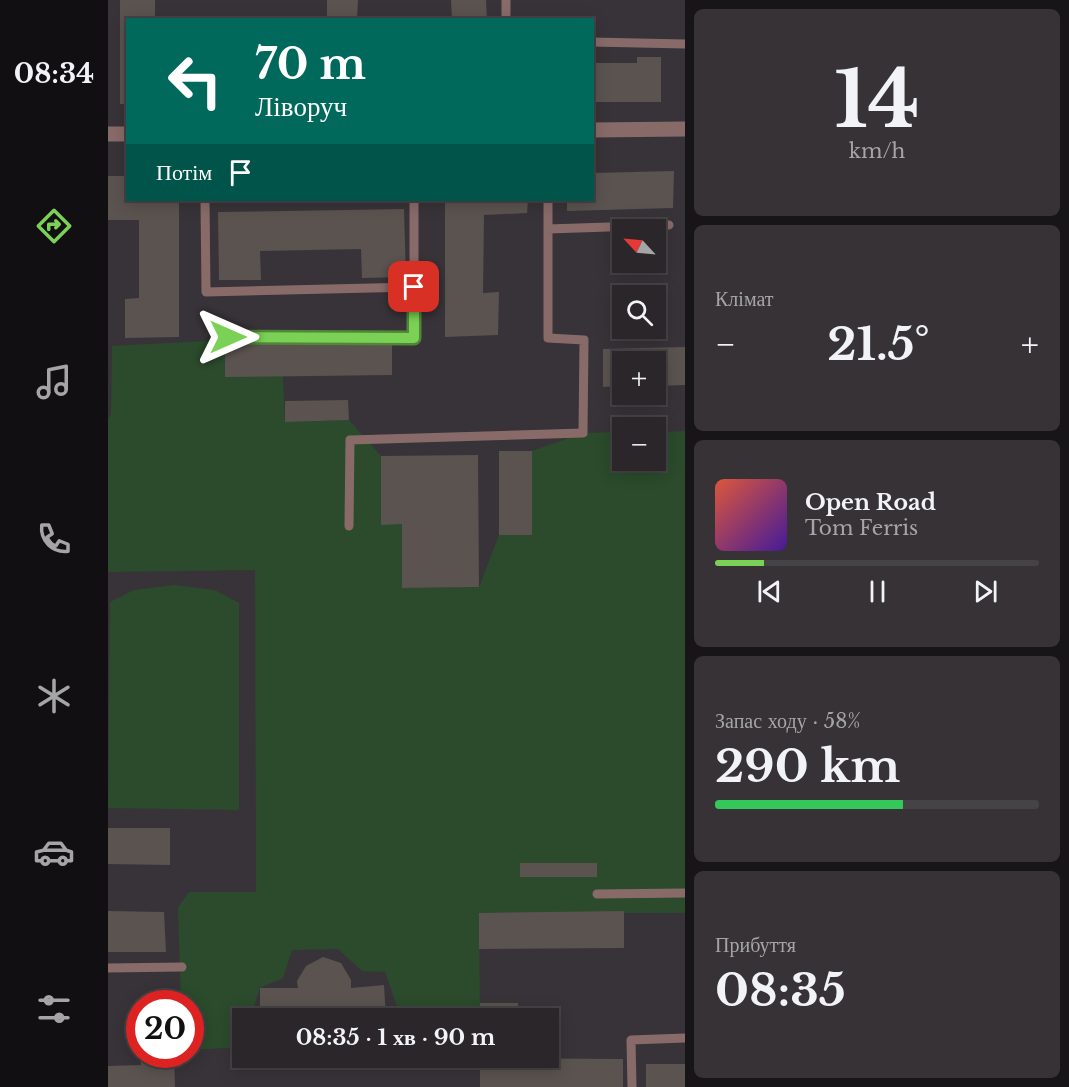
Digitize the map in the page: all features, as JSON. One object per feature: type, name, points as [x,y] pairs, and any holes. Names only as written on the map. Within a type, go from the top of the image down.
[{"type":"street","points":[[594,130],[685,129]]},
{"type":"street","points":[[108,134],[126,134]]},
{"type":"lane","points":[[506,0],[506,18]]},
{"type":"lane","points":[[594,42],[685,44]]},
{"type":"lane","points":[[205,201],[206,292],[414,287]]},
{"type":"lane","points":[[228,337],[414,338],[414,201]]},
{"type":"lane","points":[[349,526],[350,440],[583,433],[584,340],[548,338],[548,201]]},
{"type":"lane","points":[[548,229],[669,225]]},
{"type":"lane","points":[[597,894],[685,893]]},
{"type":"lane","points":[[108,968],[182,967]]},
{"type":"lane","points":[[632,1087],[631,1040],[685,1038]]},
{"type":"green space","points":[[225,340],[225,377],[283,376],[285,422],[349,420],[381,456],[381,524],[402,524],[403,588],[479,587],[499,535],[532,535],[532,451],[583,433],[612,432],[612,471],[666,471],[666,432],[685,431],[685,913],[479,913],[480,1008],[398,1008],[385,972],[362,971],[338,949],[292,950],[283,978],[260,988],[253,1008],[232,1008],[232,1048],[204,1049],[204,990],[181,990],[178,907],[189,892],[256,892],[255,570],[108,572],[108,419],[111,414],[112,346]]},
{"type":"green space","points":[[174,585],[215,590],[239,603],[239,810],[108,808],[110,602],[134,590]]},
{"type":"building","points":[[120,0],[155,0],[155,18],[126,18],[126,104],[120,104]]},
{"type":"building","points":[[327,0],[358,0],[357,18],[327,18]]},
{"type":"building","points":[[451,0],[486,0],[487,18],[452,18]]},
{"type":"building","points":[[637,57],[661,57],[661,102],[594,102],[594,63],[637,63]]},
{"type":"building","points":[[674,171],[673,208],[567,211],[567,201],[594,201],[594,173]]},
{"type":"building","points":[[108,176],[126,176],[126,201],[179,201],[179,337],[125,338],[125,299],[139,298],[139,220],[108,220]]},
{"type":"building","points":[[445,201],[528,201],[527,213],[484,215],[483,293],[499,292],[498,335],[445,337]]},
{"type":"building","points":[[404,209],[406,277],[362,278],[361,249],[260,251],[261,280],[219,280],[218,212]]},
{"type":"building","points":[[392,338],[392,375],[225,377],[225,340]]},
{"type":"building","points":[[685,347],[685,385],[666,386],[666,351],[612,351],[612,387],[603,387],[603,349]]},
{"type":"building","points":[[348,400],[349,420],[285,422],[285,401]]},
{"type":"building","points":[[499,451],[532,451],[532,535],[499,535]]},
{"type":"building","points":[[478,455],[479,587],[402,588],[402,524],[381,525],[381,456]]},
{"type":"building","points":[[108,828],[170,828],[170,865],[108,864]]},
{"type":"building","points":[[520,863],[597,863],[597,877],[520,877]]},
{"type":"building","points":[[108,911],[164,912],[166,952],[108,952]]},
{"type":"building","points":[[624,911],[624,948],[479,949],[479,913]]},
{"type":"building","points":[[323,957],[341,963],[351,980],[351,988],[384,985],[385,1008],[260,1008],[260,988],[298,988],[297,981],[306,966]]},
{"type":"building","points":[[480,1003],[518,1003],[518,1008],[480,1008]]},
{"type":"building","points":[[559,1059],[623,1059],[623,1087],[480,1087],[480,1068],[559,1068]]},
{"type":"building","points":[[646,1064],[685,1064],[685,1087],[646,1087]]},
{"type":"building","points":[[108,1066],[174,1068],[175,1087],[108,1087]]},
{"type":"route","points":[[228,337],[414,338],[414,287]]}]
